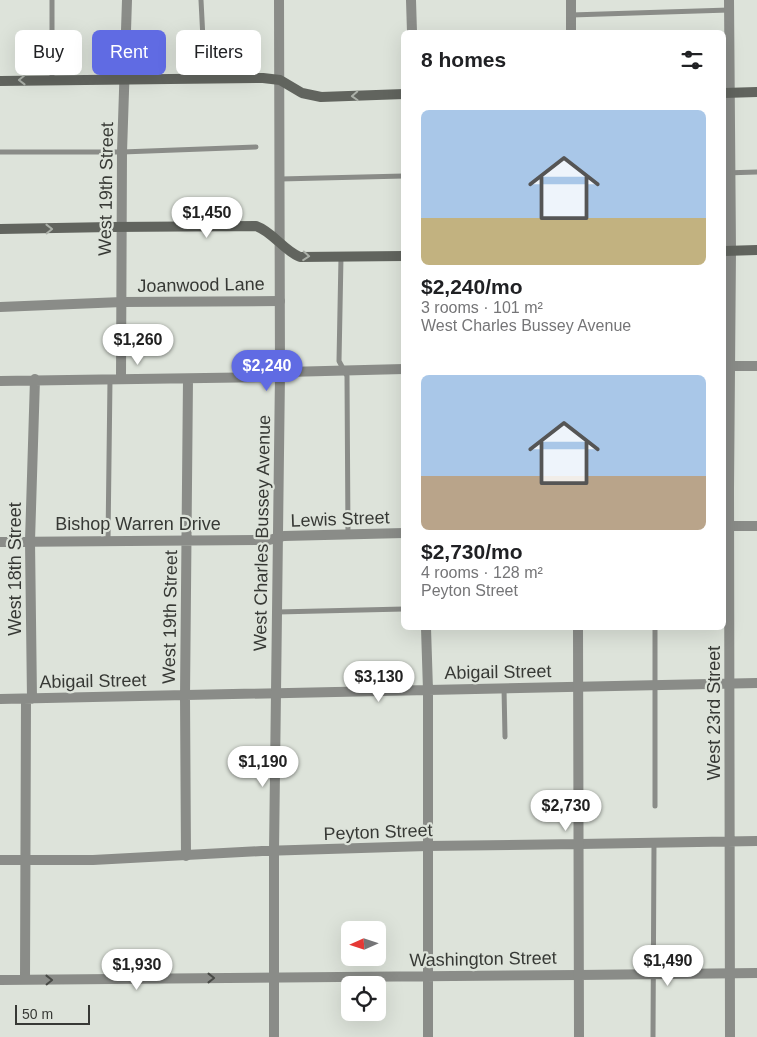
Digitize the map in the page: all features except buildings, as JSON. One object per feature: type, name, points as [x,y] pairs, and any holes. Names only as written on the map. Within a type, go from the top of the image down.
[{"type":"main road","points":[[0,81],[263,78],[280,80],[302,94],[320,97],[401,94]]},
{"type":"main road","points":[[727,93],[757,92]]},
{"type":"main road","points":[[0,229],[256,226],[263,229],[280,245],[300,257],[401,256]]},
{"type":"main road","points":[[727,251],[757,250]]},
{"type":"street","name":"West 19th Street","points":[[116,379],[122,302],[122,152],[127,0]]},
{"type":"street","name":"West Charles Bussey Avenue","points":[[274,1037],[274,851],[280,374],[279,0]]},
{"type":"street","points":[[411,0],[412,30]]},
{"type":"street","points":[[571,0],[572,30]]},
{"type":"street","name":"West 23rd Street","points":[[729,5],[727,93],[727,526],[730,683],[730,1037]]},
{"type":"street","name":"Joanwood Lane","points":[[0,307],[122,302],[280,301]]},
{"type":"street","points":[[727,366],[757,366]]},
{"type":"street","points":[[0,381],[270,377],[286,372],[401,369]]},
{"type":"street","name":"West 18th Street","points":[[25,980],[24,860],[35,379]]},
{"type":"street","name":"West 19th Street","points":[[186,856],[185,696],[188,379]]},
{"type":"street","points":[[727,526],[757,526]]},
{"type":"street","name":"Lewis Street","points":[[277,538],[284,536],[401,533]]},
{"type":"street","name":"Bishop Warren Drive","points":[[0,542],[187,541],[277,538]]},
{"type":"street","points":[[426,630],[428,690],[428,1037]]},
{"type":"street","points":[[578,630],[579,1037]]},
{"type":"street","name":"Abigail Street","points":[[0,699],[757,683]]},
{"type":"street","name":"Peyton Street","points":[[0,860],[93,860],[427,846],[757,841]]},
{"type":"street","name":"Washington Street","points":[[0,980],[757,973]]},
{"type":"lane","points":[[52,0],[52,80]]},
{"type":"lane","points":[[201,0],[205,78]]},
{"type":"lane","points":[[571,14],[729,5]]},
{"type":"lane","points":[[0,152],[122,152],[256,147]]},
{"type":"lane","points":[[727,173],[757,172]]},
{"type":"lane","points":[[280,179],[401,176]]},
{"type":"lane","points":[[341,257],[338,317],[339,361],[347,376],[348,535]]},
{"type":"lane","points":[[108,541],[116,379]]},
{"type":"lane","points":[[277,612],[401,609]]},
{"type":"lane","points":[[655,630],[655,806]]},
{"type":"lane","points":[[504,688],[505,738]]},
{"type":"lane","points":[[653,1037],[654,843]]}]
